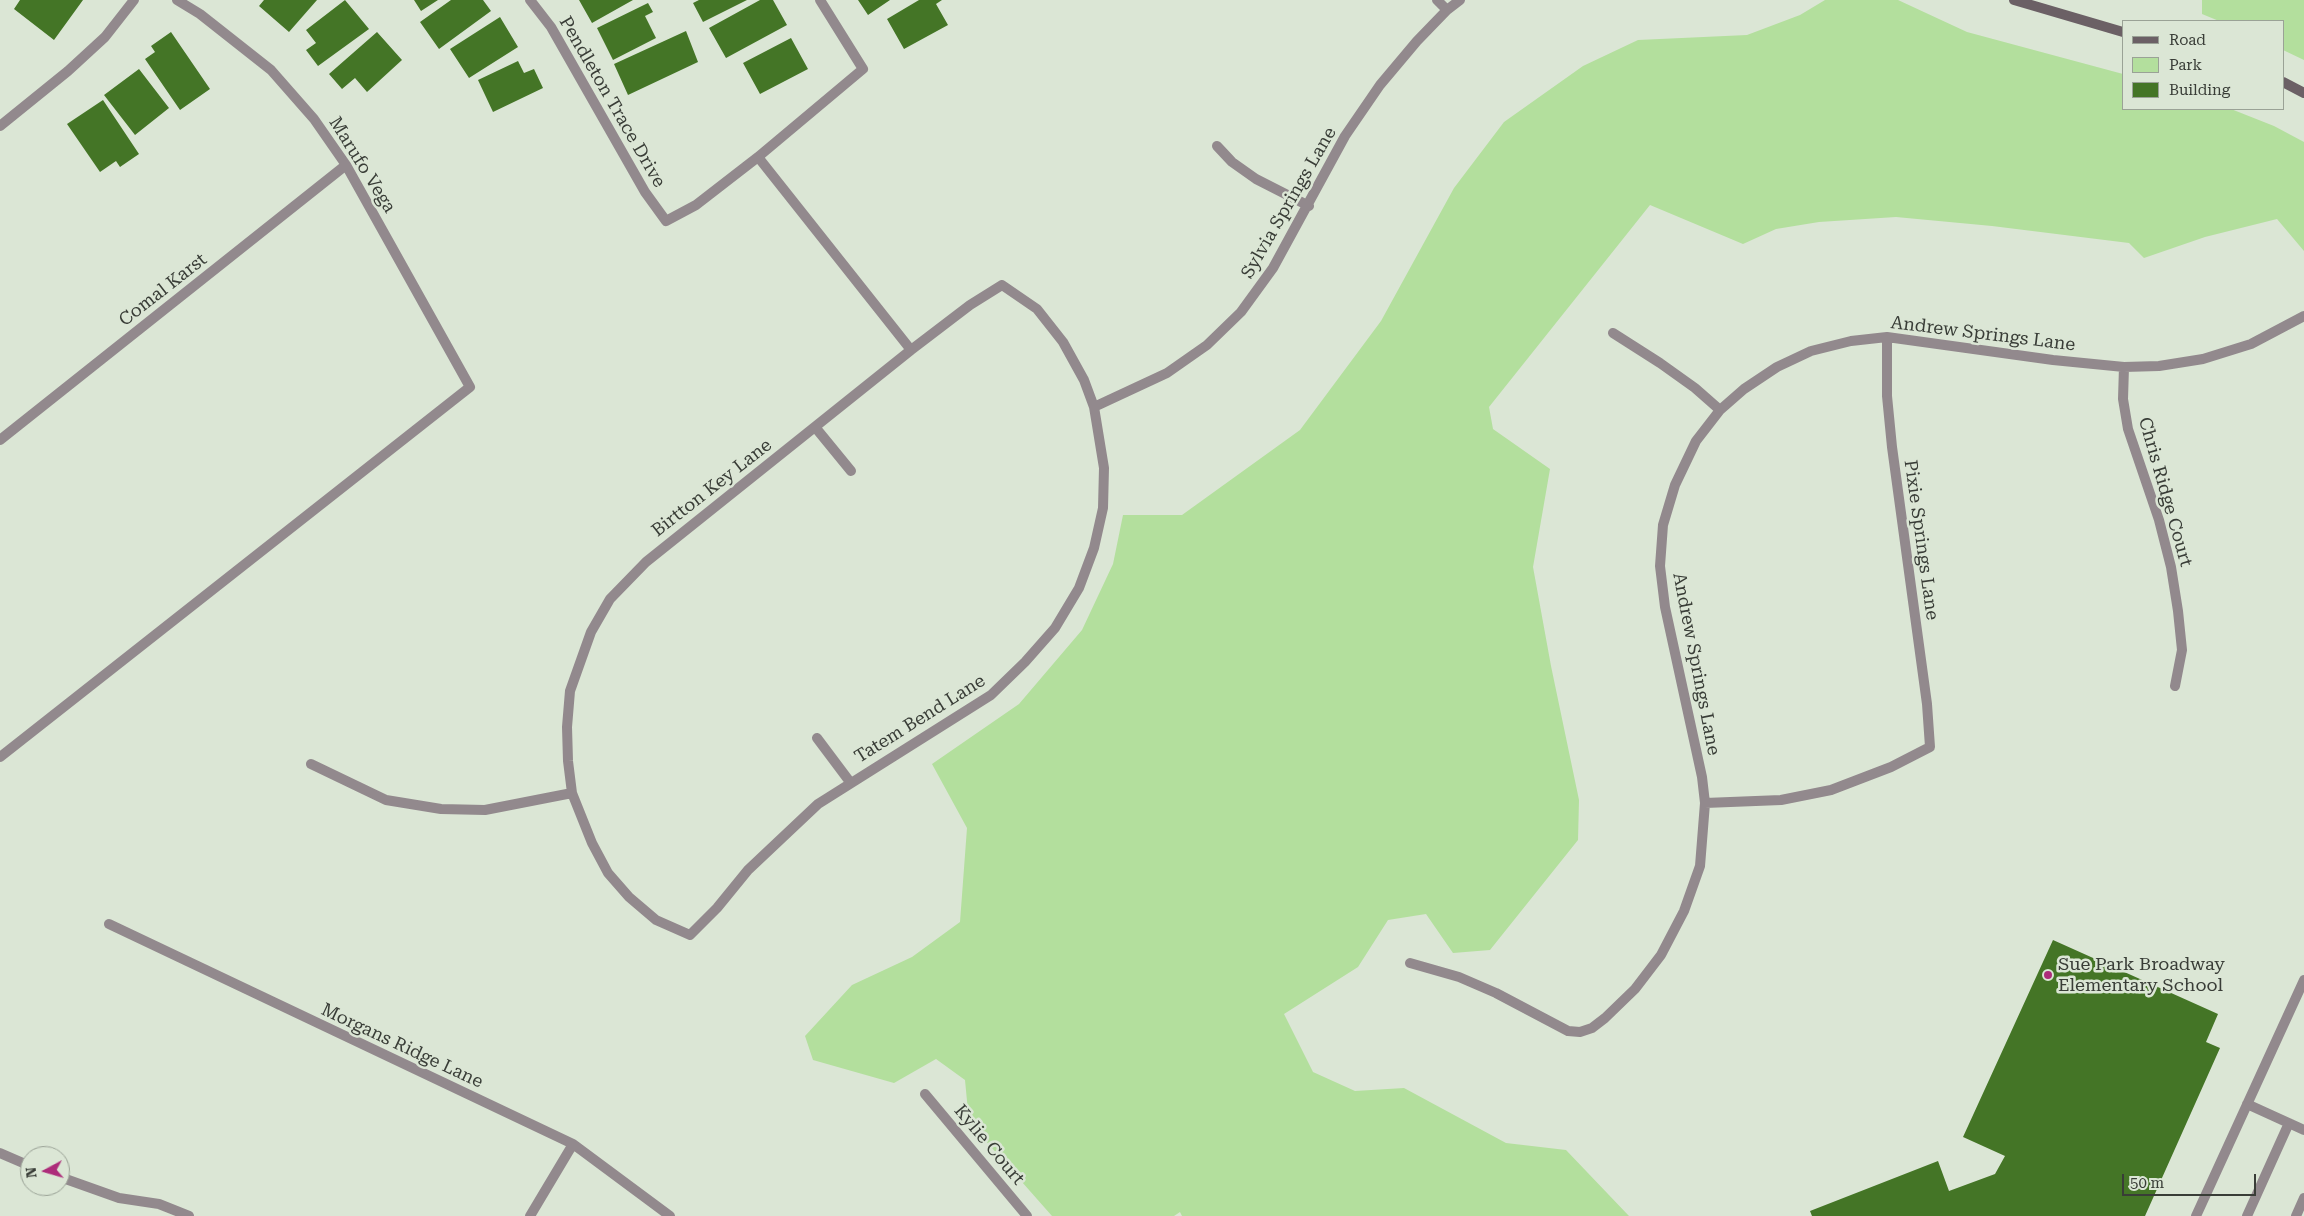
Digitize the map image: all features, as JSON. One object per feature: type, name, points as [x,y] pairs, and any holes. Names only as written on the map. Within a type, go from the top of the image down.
[{"type":"street","points":[[2,122],[68,71],[105,37],[134,0]]},
{"type":"street","name":"Marufo Vega","points":[[0,757],[470,387],[346,165],[314,119],[271,70],[200,14],[177,0]]},
{"type":"street","name":"Pendleton Trace Drive","points":[[530,0],[550,27],[644,192],[666,221],[696,205],[758,157]]},
{"type":"street","points":[[820,0],[863,69],[758,157],[910,350]]},
{"type":"street","points":[[1438,0],[1447,10]]},
{"type":"street","name":"Sylvia Springs Lane","points":[[1094,406],[1167,374],[1207,345],[1241,312],[1273,268],[1309,206],[1345,136],[1375,93],[1417,41],[1447,10],[1460,0]]},
{"type":"street","points":[[2014,0],[2122,32]]},
{"type":"street","points":[[2284,83],[2304,93]]},
{"type":"street","points":[[1217,146],[1232,162],[1256,179],[1309,206]]},
{"type":"street","name":"Comal Karst","points":[[0,440],[346,165]]},
{"type":"street","name":"Birtton Key Lane","points":[[690,935],[656,920],[629,897],[608,873],[592,843],[572,793],[568,762],[567,727],[570,691],[591,632],[610,598],[646,562],[910,350],[1002,285]]},
{"type":"street","name":"Tatem Bend Lane","points":[[690,935],[717,908],[748,870],[818,804],[850,782],[991,696],[1055,628],[1079,588],[1094,548],[1103,508],[1104,468],[1100,432],[1094,406],[1084,380],[1063,342],[1037,309],[1002,285]]},
{"type":"street","name":"Andrew Springs Lane","points":[[1410,963],[1458,977],[1496,992],[1568,1031],[1580,1032],[1592,1028],[1605,1018],[1635,989],[1661,955],[1684,911],[1700,866],[1705,803],[1702,777],[1665,607],[1660,566],[1663,525],[1675,485],[1696,441],[1720,410],[1744,389],[1776,367],[1811,351],[1851,341],[1887,338],[2053,360],[2124,367],[2160,366],[2203,359],[2251,344],[2304,316]]},
{"type":"street","points":[[1613,333],[1667,368],[1720,410]]},
{"type":"street","name":"Pixie Springs Lane","points":[[1705,803],[1781,800],[1831,790],[1891,767],[1930,747],[1927,704],[1892,447],[1887,396],[1887,338]]},
{"type":"street","name":"Chris Ridge Court","points":[[2124,367],[2123,399],[2128,429],[2159,520],[2174,585],[2182,650],[2175,686]]},
{"type":"street","points":[[815,427],[851,471]]},
{"type":"street","points":[[817,738],[850,782]]},
{"type":"street","points":[[311,764],[386,800],[441,809],[485,810],[572,793]]},
{"type":"street","name":"Morgans Ridge Lane","points":[[109,924],[573,1144],[670,1216]]},
{"type":"street","points":[[2196,1216],[2304,980]]},
{"type":"street","name":"Kylie Court","points":[[925,1094],[1027,1216]]},
{"type":"street","points":[[2247,1104],[2304,1130]]},
{"type":"street","points":[[2246,1216],[2289,1124]]},
{"type":"street","points":[[530,1216],[573,1144]]},
{"type":"street","points":[[0,1153],[20,1162]]},
{"type":"street","points":[[70,1181],[118,1198],[160,1204],[189,1216]]},
{"type":"street","points":[[2296,1216],[2304,1198]]},
{"type":"green space","points":[[1825,0],[1898,0],[1967,32],[2122,74],[2122,110],[2234,110],[2274,126],[2304,142],[2304,251],[2277,219],[2205,237],[2144,258],[2129,243],[1992,226],[1896,217],[1819,222],[1776,229],[1743,244],[1650,205],[1489,407],[1493,429],[1550,469],[1533,567],[1551,666],[1579,800],[1578,840],[1490,950],[1453,953],[1426,914],[1388,920],[1358,967],[1284,1014],[1313,1072],[1355,1091],[1404,1088],[1506,1143],[1566,1150],[1629,1216],[1182,1216],[1180,1212],[1174,1216],[1052,1216],[969,1122],[965,1080],[936,1059],[894,1083],[813,1060],[805,1036],[852,985],[912,957],[960,922],[967,828],[932,764],[1019,704],[1082,630],[1113,564],[1123,515],[1182,515],[1300,430],[1381,321],[1454,188],[1504,122],[1583,66],[1638,40],[1747,35],[1800,15]]},
{"type":"green space","points":[[2202,0],[2304,0],[2304,60],[2284,50],[2284,20],[2217,20],[2202,14]]},
{"type":"building","points":[[20,0],[83,0],[54,40],[14,9]]},
{"type":"building","points":[[264,0],[317,0],[289,32],[259,6]]},
{"type":"building","points":[[345,0],[369,29],[318,66],[306,50],[316,43],[306,30]]},
{"type":"building","points":[[414,0],[438,0],[421,11]]},
{"type":"building","points":[[451,0],[483,0],[491,11],[439,49],[420,22]]},
{"type":"building","points":[[579,0],[633,0],[592,23]]},
{"type":"building","points":[[699,0],[747,0],[703,22],[693,3]]},
{"type":"building","points":[[760,0],[773,0],[787,25],[726,58],[709,28]]},
{"type":"building","points":[[858,0],[890,0],[868,15]]},
{"type":"building","points":[[919,0],[942,0],[936,4],[948,25],[904,49],[887,19]]},
{"type":"building","points":[[648,3],[653,12],[645,16],[656,38],[613,60],[597,28]]},
{"type":"building","points":[[500,17],[518,47],[469,78],[450,49]]},
{"type":"building","points":[[686,31],[698,62],[628,95],[614,64]]},
{"type":"building","points":[[171,32],[210,89],[180,110],[145,59],[155,52],[151,46]]},
{"type":"building","points":[[377,32],[402,60],[367,92],[355,78],[342,89],[329,74]]},
{"type":"building","points":[[791,38],[808,69],[760,94],[743,63]]},
{"type":"building","points":[[518,61],[524,73],[534,69],[543,88],[493,112],[478,80]]},
{"type":"building","points":[[139,69],[169,108],[135,135],[104,95]]},
{"type":"building","points":[[103,100],[139,154],[120,167],[116,161],[100,172],[67,124]]},
{"type":"building","points":[[2053,940],[2218,1014],[2206,1042],[2220,1048],[2145,1216],[1812,1216],[1810,1211],[1938,1161],[1949,1191],[1995,1174],[2005,1156],[1963,1137]]},
{"type":"place","name":"Sue Park Broadway Elementary School","points":[[2048,975]]}]
